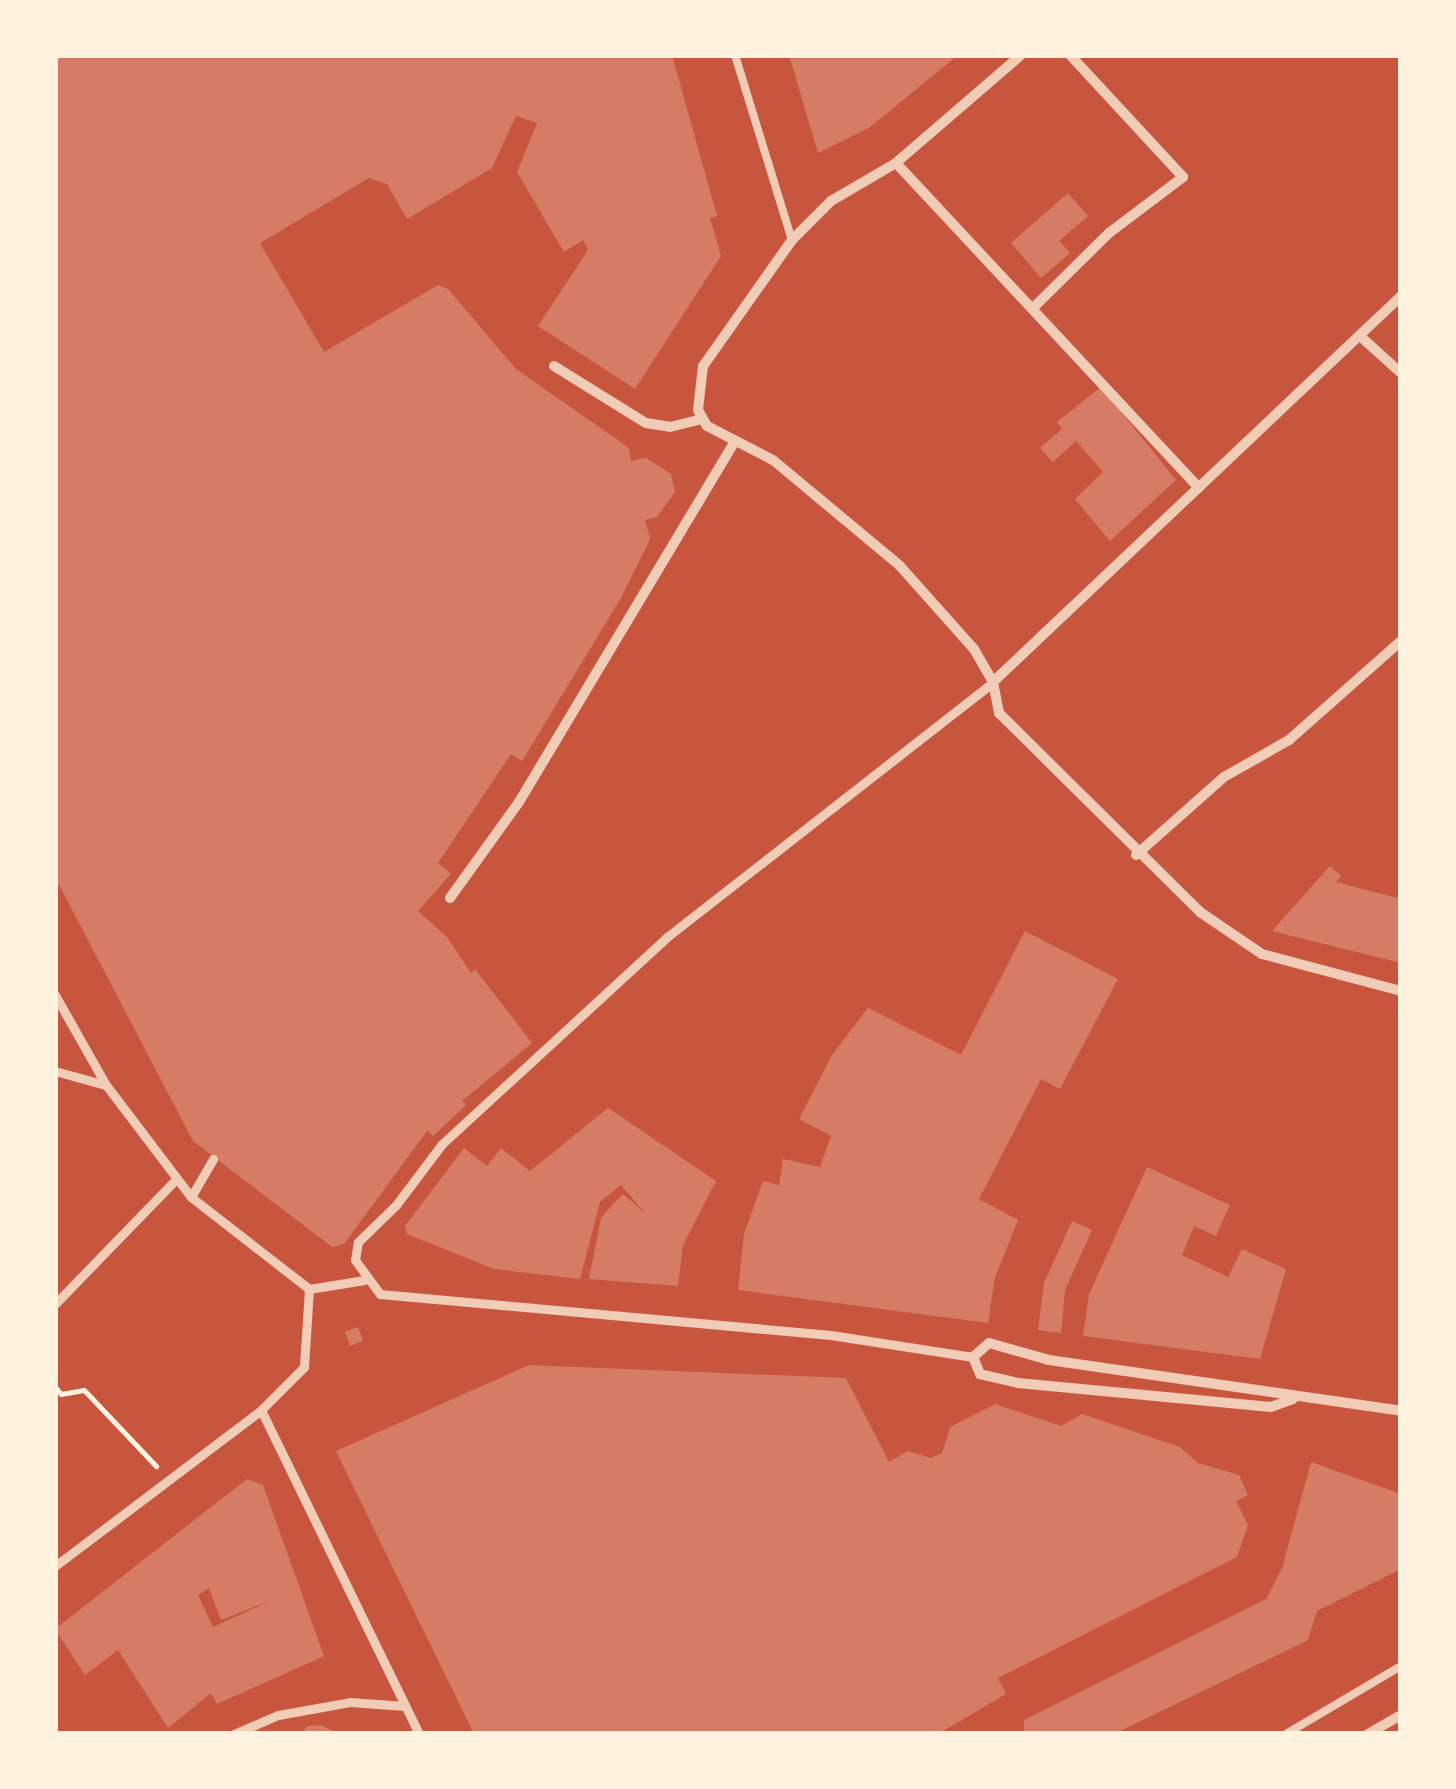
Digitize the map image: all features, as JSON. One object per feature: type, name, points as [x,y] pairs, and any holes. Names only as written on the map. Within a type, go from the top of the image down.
[{"type":"street","points":[[1022,55],[896,163],[830,201],[792,240],[703,366],[696,397],[702,419],[773,460],[876,543],[954,623],[994,682],[998,712],[1136,856],[1262,954],[1401,991]]},
{"type":"street","points":[[1034,307],[1109,233],[1182,177],[1070,55]]},
{"type":"street","points":[[896,163],[1199,488]]},
{"type":"street","points":[[973,1358],[844,1336],[380,1294],[364,1280],[355,1260],[358,1242],[396,1206],[442,1144],[667,937],[994,682],[1401,296]]},
{"type":"street","points":[[1360,336],[1401,373]]},
{"type":"street","points":[[554,366],[646,423],[670,427],[702,419]]},
{"type":"street","points":[[450,898],[519,802],[736,441]]},
{"type":"street","points":[[1136,856],[1224,776],[1289,740],[1401,641]]},
{"type":"street","points":[[55,995],[106,1085],[191,1197],[310,1289],[364,1280]]},
{"type":"street","points":[[55,1071],[106,1085]]},
{"type":"street","points":[[191,1197],[214,1160]]},
{"type":"street","points":[[55,1304],[176,1180]]},
{"type":"street","points":[[55,1566],[261,1410],[304,1366],[310,1289]]},
{"type":"street","points":[[973,1358],[989,1344],[1049,1360],[1271,1388],[1293,1399],[1401,1411]]},
{"type":"street","points":[[973,1358],[980,1374],[1018,1384],[1270,1407],[1293,1399]]},
{"type":"street","points":[[261,1410],[419,1734]]},
{"type":"street","points":[[234,1734],[278,1715],[350,1702],[406,1706]]},
{"type":"street","points":[[1368,1734],[1401,1714]]},
{"type":"lane","points":[[735,55],[792,240]]},
{"type":"lane","points":[[1286,1734],[1401,1666]]},
{"type":"path","points":[[55,1387],[62,1394],[84,1390],[167,1479]]},
{"type":"building","points":[[55,55],[672,55],[717,216],[710,218],[721,256],[635,389],[538,326],[588,250],[583,240],[564,252],[517,172],[537,123],[516,116],[492,168],[407,219],[387,184],[369,178],[260,243],[324,352],[438,285],[448,289],[516,369],[629,448],[631,461],[646,458],[671,474],[675,492],[657,517],[645,520],[650,539],[621,598],[522,761],[511,754],[438,863],[451,874],[418,911],[447,937],[471,973],[475,969],[532,1043],[462,1101],[466,1105],[433,1136],[427,1131],[344,1244],[332,1247],[193,1141],[55,877]]},
{"type":"building","points":[[789,55],[958,55],[869,128],[818,153]]},
{"type":"building","points":[[1068,193],[1088,216],[1059,241],[1070,253],[1041,278],[1011,243]]},
{"type":"building","points":[[1101,387],[1176,480],[1110,541],[1075,499],[1103,472],[1076,441],[1053,462],[1040,448],[1062,429],[1057,422]]},
{"type":"building","points":[[1330,866],[1341,876],[1336,882],[1401,899],[1401,963],[1272,931]]},
{"type":"building","points":[[1025,931],[1118,979],[1060,1089],[1041,1079],[979,1199],[1018,1220],[995,1277],[988,1323],[738,1290],[744,1234],[763,1181],[779,1185],[783,1159],[820,1167],[831,1136],[799,1119],[832,1055],[868,1008],[961,1055]]},
{"type":"building","points":[[608,1108],[716,1181],[683,1245],[678,1286],[589,1279],[601,1218],[623,1194],[645,1213],[621,1185],[600,1202],[580,1279],[494,1269],[407,1234],[405,1226],[464,1148],[487,1166],[501,1148],[530,1171]]},
{"type":"building","points":[[1147,1167],[1230,1205],[1216,1236],[1194,1226],[1182,1255],[1228,1277],[1242,1249],[1286,1269],[1260,1359],[1083,1336],[1089,1294]]},
{"type":"building","points":[[1072,1221],[1092,1230],[1065,1290],[1061,1333],[1038,1330],[1044,1283]]},
{"type":"building","points":[[358,1327],[363,1341],[350,1346],[345,1332]]},
{"type":"building","points":[[529,1365],[846,1378],[889,1462],[908,1451],[931,1458],[942,1453],[950,1427],[995,1404],[1061,1426],[1082,1414],[1180,1447],[1198,1463],[1239,1475],[1248,1495],[1236,1501],[1248,1525],[1237,1557],[998,1678],[1006,1694],[938,1734],[474,1734],[336,1451]]},
{"type":"building","points":[[1311,1462],[1401,1494],[1401,1569],[1317,1611],[1308,1640],[1114,1734],[1024,1734],[1024,1720],[1266,1599],[1282,1568]]},
{"type":"building","points":[[247,1479],[263,1485],[324,1656],[217,1704],[211,1693],[168,1728],[118,1650],[85,1675],[55,1629]],"holes":[[[209,1588],[221,1620],[272,1600],[213,1627],[198,1595]]]},
{"type":"building","points":[[321,1725],[339,1734],[300,1734],[308,1726]]}]
